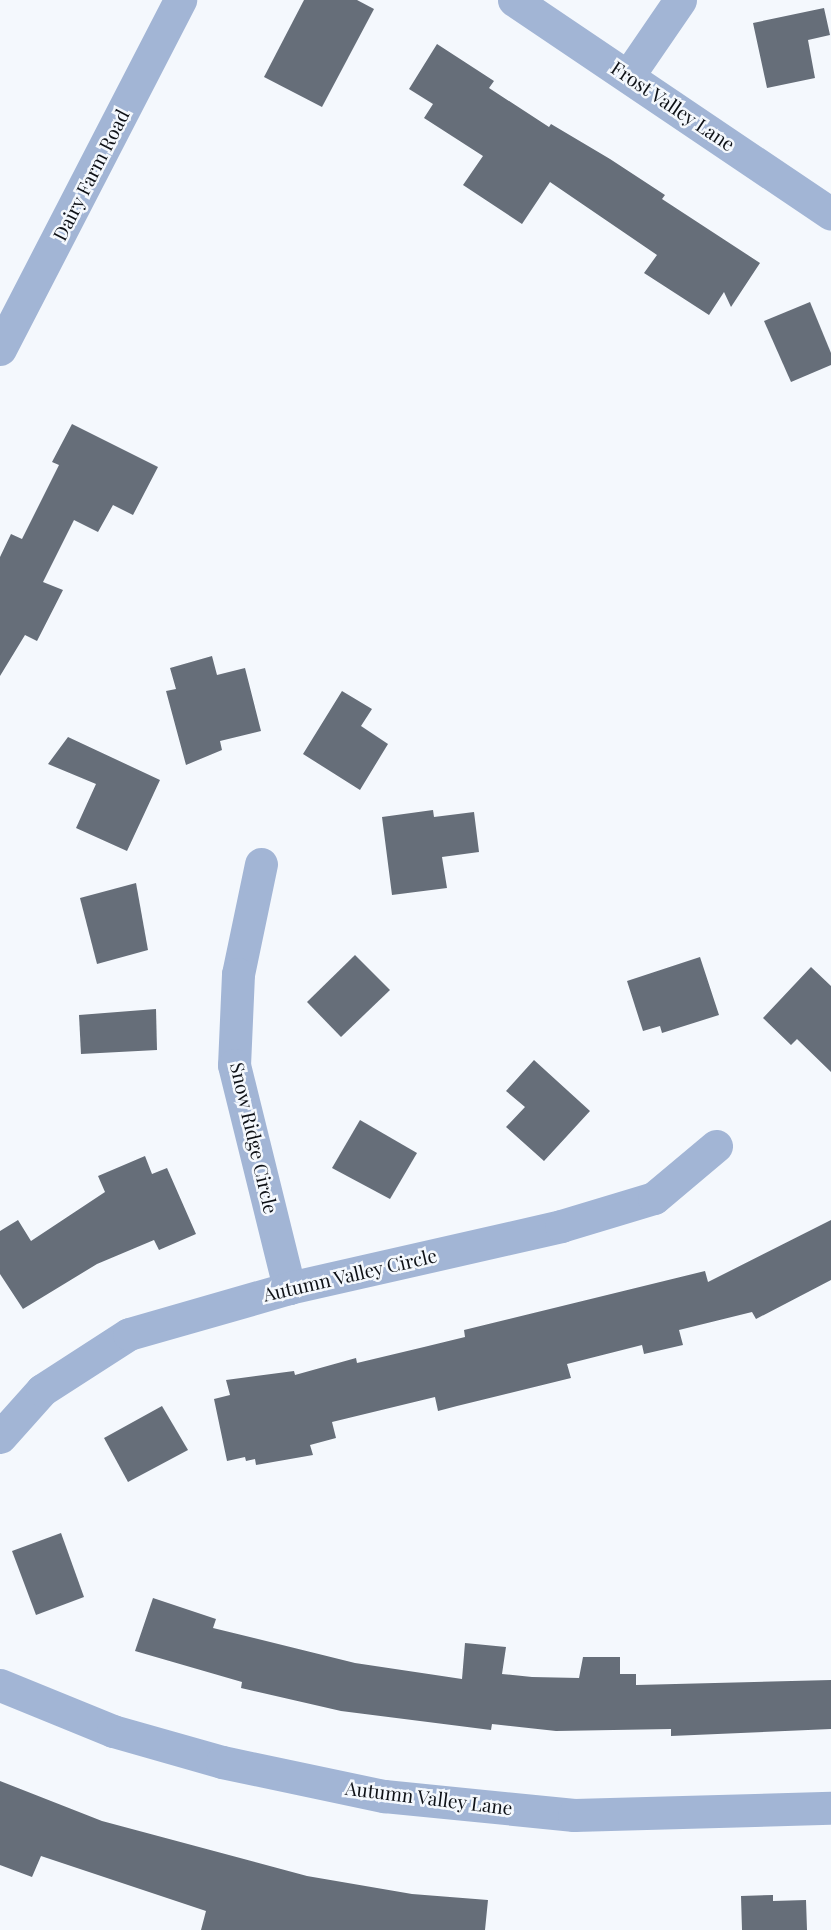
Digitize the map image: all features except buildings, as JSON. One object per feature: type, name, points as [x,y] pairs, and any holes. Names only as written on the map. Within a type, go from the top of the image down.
[{"type":"street","name":"Dairy Farm Road","points":[[0,349],[180,0]]},
{"type":"street","name":"Frost Valley Lane","points":[[514,0],[831,214]]},
{"type":"street","points":[[628,76],[680,0]]},
{"type":"street","name":"Snow Ridge Circle","points":[[261,864],[238,974],[234,1065],[289,1287]]},
{"type":"street","name":"Autumn Valley Circle","points":[[0,1437],[42,1390],[129,1334],[289,1287],[561,1226],[654,1198],[716,1146]]},
{"type":"street","name":"Autumn Valley Lane","points":[[0,1685],[113,1731],[222,1762],[384,1796],[574,1815],[831,1808]]}]
